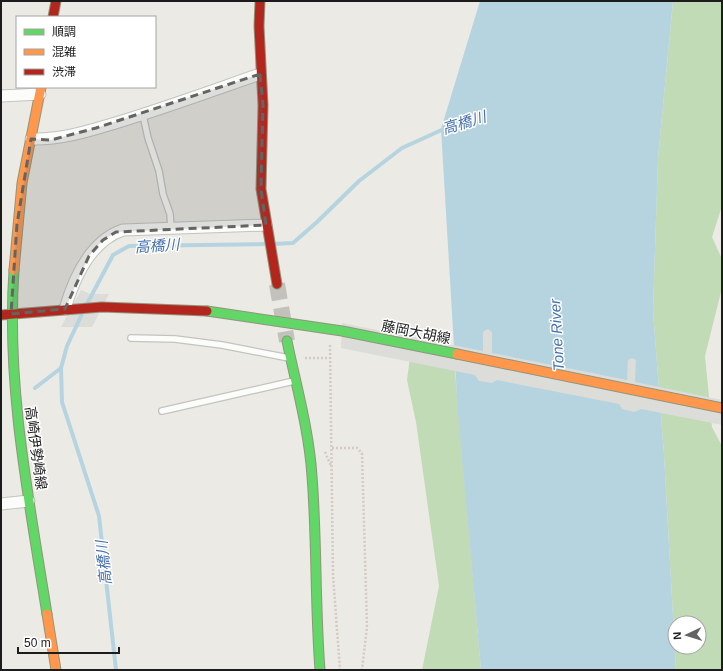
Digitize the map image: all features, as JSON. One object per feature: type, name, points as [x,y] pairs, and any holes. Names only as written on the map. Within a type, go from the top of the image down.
[{"type":"main road","points":[[53,16],[56,1]]},
{"type":"main road","points":[[260,1],[260,74],[263,106],[261,189],[277,284]]},
{"type":"main road","name":"高崎伊勢崎線","points":[[41,91],[31,139],[17,224],[11,314],[16,409],[56,670]]},
{"type":"main road","name":"藤岡大胡線","points":[[68,309],[149,307],[214,311],[342,331],[722,408]]},
{"type":"main road","points":[[1,315],[68,309]]},
{"type":"main road","points":[[287,341],[294,358],[295,380],[312,476],[316,621],[320,670]]},
{"type":"street","points":[[31,139],[56,139],[143,115],[260,74]]},
{"type":"street","points":[[1,96],[41,91]]},
{"type":"street","points":[[68,309],[78,276],[89,256],[103,240],[123,230],[172,228],[267,230]]},
{"type":"street","points":[[1,504],[29,501]]},
{"type":"lane","points":[[143,115],[148,138],[159,171],[163,194],[170,214],[172,228]]},
{"type":"lane","points":[[131,338],[167,338],[214,344],[294,358]]},
{"type":"lane","points":[[162,411],[295,380]]},
{"type":"path","points":[[330,342],[329,358],[334,575],[340,670]]},
{"type":"path","points":[[294,358],[329,358]]},
{"type":"path","points":[[332,448],[357,448],[362,453],[367,627],[362,670]]},
{"type":"highlighted area","points":[[260,74],[263,105],[261,189],[266,225],[116,232],[103,240],[89,256],[65,309],[11,314],[17,224],[31,139],[51,140],[96,128]]},
{"type":"green space","points":[[673,1],[722,1],[722,206],[712,237],[722,259],[722,288],[705,356],[712,427],[722,446],[722,670],[676,670],[675,655],[707,655],[707,615],[673,615],[664,455],[653,311],[658,158]]},
{"type":"green space","points":[[411,350],[454,360],[481,670],[422,670],[439,586],[416,422],[407,380]]},
{"type":"water","name":"Tone River","points":[[480,1],[673,1],[658,158],[653,311],[664,455],[673,615],[667,615],[667,655],[675,655],[676,670],[481,670],[458,414],[441,129]]},
{"type":"pier","points":[[81,290],[90,294],[109,294],[92,327],[61,327]]},
{"type":"pier","points":[[342,323],[483,351],[483,332],[488,329],[492,332],[492,353],[627,380],[628,360],[632,358],[636,360],[635,382],[722,400],[722,425],[641,409],[634,412],[622,409],[619,404],[497,380],[492,383],[479,381],[475,375],[341,348]]},
{"type":"waterway","name":"高橋川","points":[[273,244],[293,243],[359,181],[402,148],[446,128]]},
{"type":"waterway","name":"高橋川","points":[[87,304],[113,255],[129,246],[266,244]]},
{"type":"waterway","name":"高橋川","points":[[82,314],[67,346],[61,368],[62,402],[99,516],[116,670]]},
{"type":"waterway","points":[[35,388],[61,368]]},
{"type":"tunnel","points":[[277,284],[287,341]]},
{"type":"traffic: fast","points":[[14,270],[12,313],[16,400],[27,486],[47,614]]},
{"type":"traffic: fast","points":[[207,311],[342,331],[457,354]]},
{"type":"traffic: fast","points":[[287,341],[305,425],[310,459],[314,500],[317,621],[320,670]]},
{"type":"traffic: slow","points":[[14,270],[22,183],[41,88]]},
{"type":"traffic: slow","points":[[457,354],[722,408]]},
{"type":"traffic: slow","points":[[47,614],[56,670]]},
{"type":"traffic: jam","points":[[53,16],[56,1]]},
{"type":"traffic: jam","points":[[260,1],[259,26],[263,105],[261,189],[277,284]]},
{"type":"traffic: jam","points":[[1,315],[102,307],[207,311]]}]
